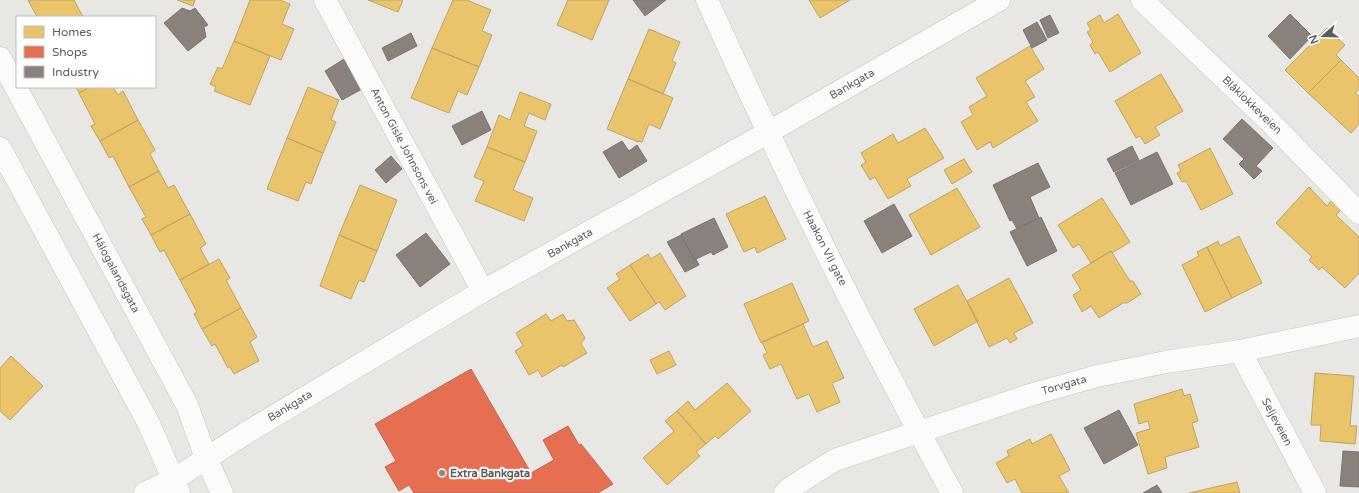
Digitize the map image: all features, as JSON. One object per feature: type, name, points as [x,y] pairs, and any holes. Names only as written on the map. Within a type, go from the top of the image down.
[{"type":"street","name":"Anton Gisle Johnsons vei","points":[[325,0],[483,291]]},
{"type":"street","name":"Haakon VII gate","points":[[707,0],[767,133],[918,432],[952,493]]},
{"type":"street","name":"Bankgata","points":[[145,493],[176,486],[206,458],[483,291],[767,133],[999,0]]},
{"type":"street","name":"Blåklokkeveien","points":[[1142,0],[1266,118],[1359,212]]},
{"type":"street","name":"Hålogalandsgata","points":[[0,58],[16,88]]},
{"type":"street","name":"Hålogalandsgata","points":[[16,88],[187,405],[206,458],[222,493]]},
{"type":"street","points":[[0,148],[149,424],[176,486]]},
{"type":"street","name":"Torvgata","points":[[785,493],[790,488],[835,460],[1030,395],[1097,376],[1166,362],[1240,351],[1359,326]]},
{"type":"street","name":"Seljeveien","points":[[1240,351],[1315,493]]},
{"type":"building: Homes","points":[[28,0],[74,0],[82,16],[36,16]]},
{"type":"building: Homes","points":[[177,0],[195,0],[193,6]]},
{"type":"building: Homes","points":[[250,0],[280,0],[290,4],[282,24],[294,29],[281,60],[234,41]]},
{"type":"building: Homes","points":[[368,0],[403,0],[398,12]]},
{"type":"building: Homes","points":[[453,0],[467,0],[491,10],[482,31],[492,35],[479,67],[432,48]]},
{"type":"building: Homes","points":[[568,0],[609,0],[592,40],[557,25]]},
{"type":"building: Homes","points":[[809,0],[850,0],[820,18]]},
{"type":"building: Homes","points":[[1118,14],[1141,53],[1110,72],[1098,52],[1095,54],[1090,45],[1093,42],[1087,32],[1091,30],[1087,23],[1100,15],[1104,23]]},
{"type":"building: Homes","points":[[1327,28],[1345,45],[1336,55],[1341,60],[1308,93],[1285,70]]},
{"type":"building: Homes","points":[[649,29],[680,42],[672,61],[676,63],[663,94],[628,79]]},
{"type":"building: Homes","points":[[234,41],[270,56],[250,105],[214,91],[216,87],[210,84],[218,67],[222,69]]},
{"type":"building: Homes","points":[[1030,46],[1044,69],[1025,81],[1035,97],[1026,102],[1038,121],[993,148],[990,142],[977,150],[961,122],[973,115],[969,107],[987,96],[976,78]]},
{"type":"building: Homes","points":[[432,48],[479,67],[467,95],[458,91],[449,113],[411,98]]},
{"type":"building: Homes","points":[[1341,60],[1359,78],[1359,89],[1355,93],[1359,96],[1359,124],[1351,133],[1308,93]]},
{"type":"building: Homes","points":[[1161,74],[1183,111],[1155,127],[1160,135],[1145,144],[1140,136],[1136,138],[1115,101]]},
{"type":"building: Homes","points":[[628,79],[673,98],[660,129],[649,124],[642,142],[638,142],[607,129]]},
{"type":"building: Homes","points":[[308,87],[339,100],[331,120],[336,122],[323,153],[287,138]]},
{"type":"building: Homes","points":[[76,88],[88,88],[79,93]]},
{"type":"building: Homes","points":[[88,88],[114,88],[118,95],[123,91],[138,120],[100,141],[91,126],[95,124],[79,93]]},
{"type":"building: Homes","points":[[520,92],[551,104],[545,120],[529,113],[524,126],[537,131],[525,162],[487,147],[499,115],[510,120]]},
{"type":"building: Homes","points":[[138,120],[155,150],[150,154],[159,171],[129,187],[113,156],[109,158],[100,141]]},
{"type":"building: Homes","points":[[925,128],[944,158],[907,179],[911,186],[888,199],[875,177],[870,180],[861,165],[866,162],[861,153],[893,134],[898,143]]},
{"type":"building: Homes","points":[[287,138],[323,153],[311,184],[306,182],[298,201],[267,189]]},
{"type":"building: Homes","points":[[487,147],[525,162],[513,190],[533,198],[524,221],[475,201],[484,181],[474,177]]},
{"type":"building: Homes","points":[[1210,148],[1233,194],[1201,210],[1186,181],[1182,182],[1177,173],[1181,171],[1178,165]]},
{"type":"building: Homes","points":[[964,159],[972,172],[952,184],[944,170]]},
{"type":"building: Homes","points":[[159,171],[168,188],[174,185],[190,214],[151,235],[142,219],[146,217],[129,187]]},
{"type":"building: Homes","points":[[360,185],[397,200],[377,251],[339,235]]},
{"type":"building: Homes","points":[[1309,187],[1327,206],[1331,201],[1341,210],[1336,215],[1359,237],[1359,273],[1345,288],[1322,267],[1319,270],[1309,260],[1312,257],[1276,223]]},
{"type":"building: Homes","points":[[957,188],[980,227],[931,255],[909,215]]},
{"type":"building: Homes","points":[[765,196],[786,239],[757,253],[755,247],[744,252],[726,214]]},
{"type":"building: Homes","points":[[1102,198],[1130,242],[1091,263],[1079,244],[1073,248],[1058,225]]},
{"type":"building: Homes","points":[[190,214],[206,244],[200,248],[209,264],[180,280],[164,250],[160,252],[151,235]]},
{"type":"building: Homes","points":[[339,235],[377,251],[364,282],[359,280],[351,299],[320,286]]},
{"type":"building: Homes","points":[[1239,236],[1262,283],[1232,298],[1207,247],[1218,241],[1220,246]]},
{"type":"building: Homes","points":[[1207,247],[1232,298],[1205,312],[1182,265],[1199,256],[1197,252]]},
{"type":"building: Homes","points":[[1111,251],[1130,281],[1133,281],[1141,294],[1099,318],[1091,306],[1082,312],[1073,295],[1081,290],[1072,275]]},
{"type":"building: Homes","points":[[660,253],[686,296],[665,310],[659,302],[656,304],[630,265],[648,254],[651,259]]},
{"type":"building: Homes","points":[[219,259],[230,278],[226,280],[241,308],[202,329],[194,314],[197,312],[180,280]]},
{"type":"building: Homes","points":[[630,265],[656,304],[630,321],[607,288],[620,279],[616,274]]},
{"type":"building: Homes","points":[[1009,278],[1033,323],[1014,333],[1017,339],[1010,343],[1007,338],[989,347],[967,301]]},
{"type":"building: Homes","points":[[792,283],[809,321],[761,343],[744,304]]},
{"type":"building: Homes","points":[[958,285],[978,321],[934,346],[914,309]]},
{"type":"building: Homes","points":[[241,308],[257,337],[250,342],[259,361],[234,374],[230,367],[228,368],[215,344],[212,346],[202,329]]},
{"type":"building: Homes","points":[[546,314],[551,321],[563,314],[567,321],[574,320],[585,338],[581,344],[587,353],[542,377],[538,370],[529,375],[515,351],[523,346],[516,333]]},
{"type":"building: Homes","points":[[803,324],[813,347],[827,341],[844,378],[832,383],[840,402],[817,412],[809,394],[797,399],[781,364],[770,369],[763,355],[767,353],[762,342]]},
{"type":"building: Homes","points":[[669,351],[676,365],[657,374],[650,360]]},
{"type":"building: Homes","points":[[11,356],[43,386],[10,420],[0,411],[0,368]]},
{"type":"building: Homes","points":[[1315,373],[1354,376],[1350,426],[1357,426],[1355,444],[1320,441],[1321,425],[1311,425]]},
{"type":"building: Homes","points":[[727,383],[751,411],[718,439],[715,436],[706,444],[677,411],[688,401],[695,410]]},
{"type":"building: Homes","points":[[1182,389],[1184,396],[1190,394],[1198,421],[1192,423],[1199,447],[1165,457],[1167,468],[1148,474],[1136,433],[1150,429],[1148,421],[1139,424],[1134,404]]},
{"type":"building: Homes","points":[[677,411],[706,444],[696,452],[700,456],[667,485],[643,458],[674,431],[665,421]]},
{"type":"building: Homes","points":[[1051,434],[1070,470],[1059,476],[1069,493],[1022,493],[1015,479],[1007,483],[996,463],[1009,456],[1007,451],[1030,439],[1032,444]]},
{"type":"building: Homes","points":[[1237,482],[1240,493],[1189,493]]},
{"type":"building: Shops","points":[[471,369],[531,473],[554,460],[543,440],[568,426],[579,445],[581,444],[613,484],[598,493],[414,493],[409,485],[399,491],[385,467],[396,461],[375,424]]},
{"type":"building: Industry","points":[[633,0],[666,0],[645,16]]},
{"type":"building: Industry","points":[[182,8],[190,11],[195,8],[208,25],[204,27],[206,37],[188,51],[164,23]]},
{"type":"building: Industry","points":[[1290,14],[1312,36],[1290,59],[1268,36]]},
{"type":"building: Industry","points":[[1050,15],[1059,33],[1048,38],[1040,20]]},
{"type":"building: Industry","points":[[1037,22],[1047,40],[1032,48],[1023,30]]},
{"type":"building: Industry","points":[[411,33],[417,46],[388,61],[382,48]]},
{"type":"building: Industry","points":[[344,59],[362,89],[342,100],[325,71]]},
{"type":"building: Industry","points":[[482,111],[491,130],[462,145],[452,126]]},
{"type":"building: Industry","points":[[1242,119],[1273,148],[1256,166],[1262,171],[1254,179],[1239,164],[1244,159],[1223,139]]},
{"type":"building: Industry","points":[[622,141],[629,151],[637,145],[647,161],[619,178],[603,152]]},
{"type":"building: Industry","points":[[1132,146],[1139,160],[1114,172],[1107,159]]},
{"type":"building: Industry","points":[[1157,152],[1173,184],[1131,205],[1115,173]]},
{"type":"building: Industry","points":[[391,156],[402,169],[386,183],[375,170]]},
{"type":"building: Industry","points":[[1038,163],[1050,187],[1030,197],[1039,218],[1017,229],[1012,220],[1010,221],[993,185]]},
{"type":"building: Industry","points":[[894,204],[912,236],[882,253],[864,221]]},
{"type":"building: Industry","points":[[1041,217],[1057,251],[1027,266],[1010,232]]},
{"type":"building: Industry","points":[[714,218],[728,247],[713,255],[711,252],[694,260],[681,234]]},
{"type":"building: Industry","points":[[426,233],[450,264],[420,287],[396,255]]},
{"type":"building: Industry","points":[[681,235],[694,260],[696,259],[699,265],[685,272],[667,242]]},
{"type":"building: Industry","points":[[1119,410],[1138,445],[1104,464],[1084,428]]},
{"type":"building: Industry","points":[[1343,451],[1359,452],[1359,487],[1340,486]]},
{"type":"building: Industry","points":[[1157,485],[1162,493],[1143,493]]},
{"type":"place","name":"Extra Bankgata","points":[[442,473]]}]
